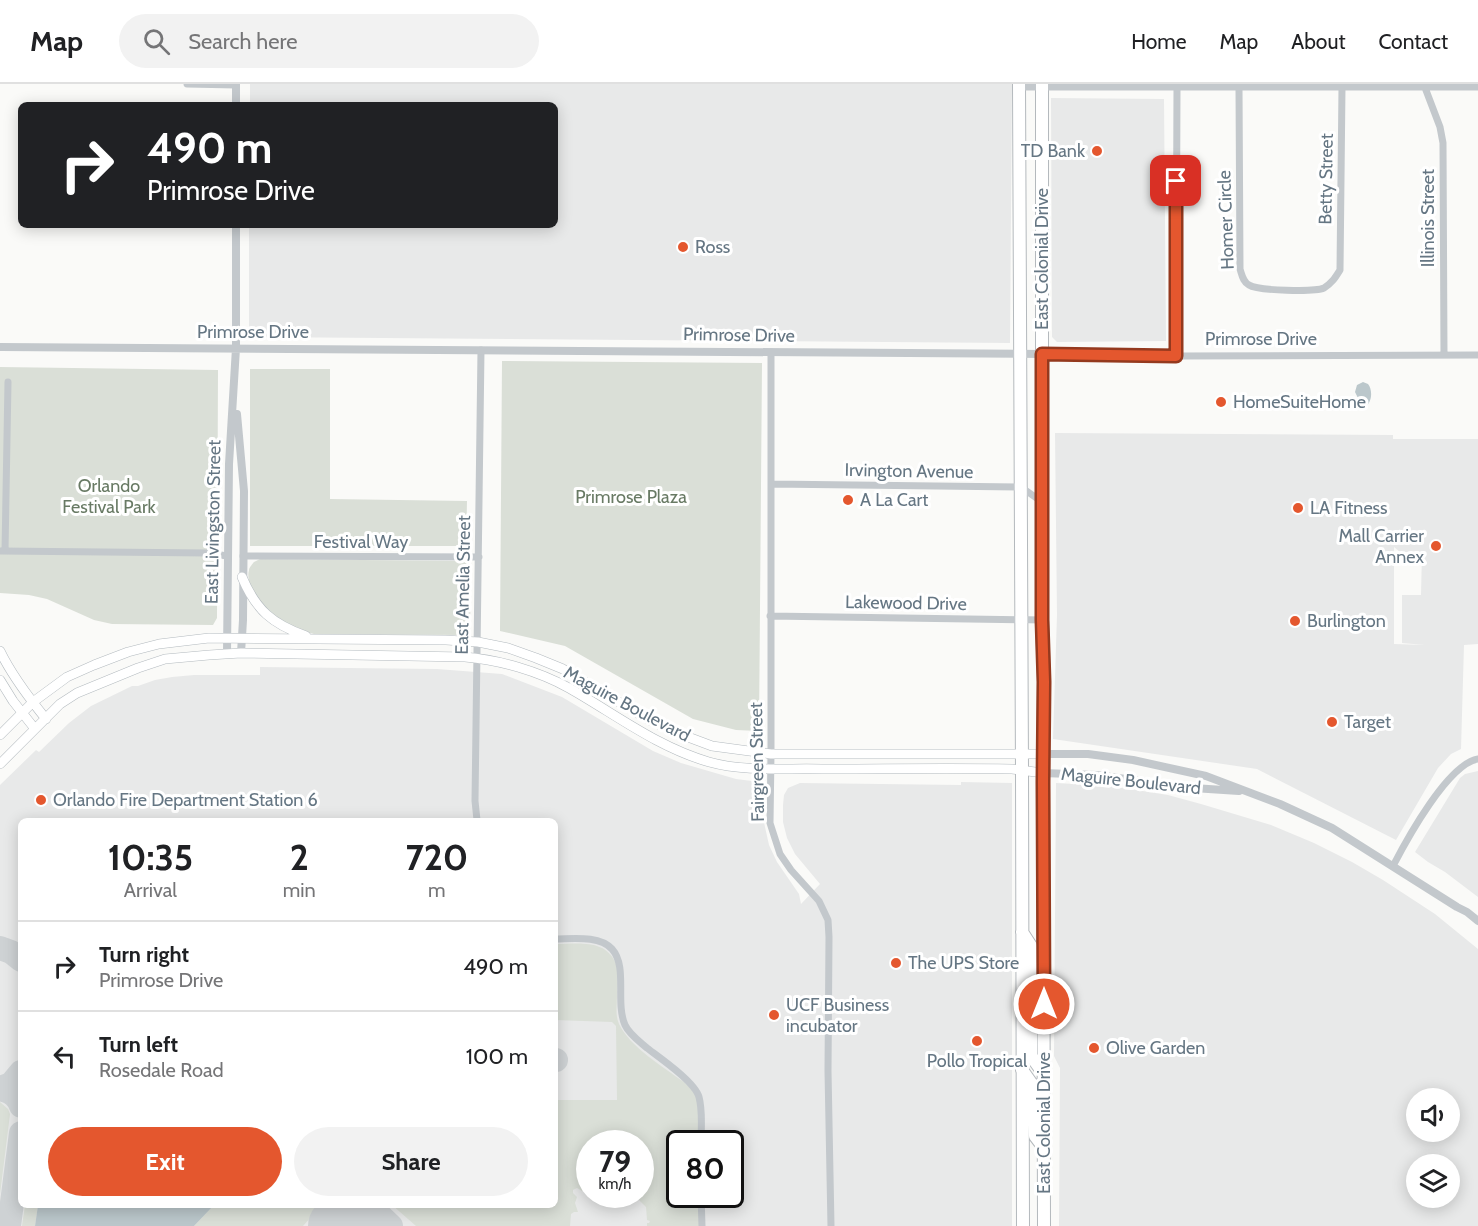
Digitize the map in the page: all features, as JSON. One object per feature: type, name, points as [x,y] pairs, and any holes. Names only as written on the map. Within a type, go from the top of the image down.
[{"type":"highway","name":"East Colonial Drive","points":[[1019,85],[1023,1226]]},
{"type":"highway","name":"East Colonial Drive","points":[[1042,85],[1044,1226]]},
{"type":"highway","points":[[1022,933],[1031,946],[1031,1056],[1044,1075]]},
{"type":"highway","points":[[1022,1070],[1034,1086],[1035,1136],[1044,1149]]},
{"type":"main road","points":[[243,577],[258,607],[267,616],[291,630],[314,638]]},
{"type":"main road","name":"Maguire Boulevard","points":[[0,735],[33,702],[67,677],[128,652],[159,644],[209,638],[446,640],[477,642],[508,648],[563,669],[651,721],[712,746],[771,754],[1043,754]]},
{"type":"main road","points":[[0,651],[46,719]]},
{"type":"main road","name":"Maguire Boulevard","points":[[0,764],[60,704],[77,693],[165,659],[241,653],[477,658],[494,661],[520,668],[567,687],[645,735],[675,750],[730,766],[1008,769],[1043,773]]},
{"type":"main road","points":[[0,680],[35,729]]},
{"type":"street","points":[[187,84],[237,84],[236,102]]},
{"type":"street","points":[[1019,85],[1239,88],[1424,85],[1478,87]]},
{"type":"street","name":"Illinois Street","points":[[1424,85],[1440,127],[1443,142],[1444,355]]},
{"type":"street","points":[[1176,356],[1177,86]]},
{"type":"street","name":"Betty Street","points":[[1340,270],[1342,87]]},
{"type":"street","name":"Homer Circle","points":[[1239,88],[1240,269],[1244,280],[1250,286],[1262,289],[1313,291],[1323,289],[1333,282],[1340,270]]},
{"type":"street","name":"East Livingston Street","points":[[227,654],[229,464],[236,348],[236,228]]},
{"type":"street","name":"Primrose Drive","points":[[0,347],[1176,356],[1478,355]]},
{"type":"street","name":"East Amelia Street","points":[[477,818],[475,801],[481,350]]},
{"type":"street","name":"Fairgreen Street","points":[[771,352],[770,823],[780,854],[819,901],[828,920],[831,1226]]},
{"type":"street","points":[[8,382],[3,551],[227,556]]},
{"type":"street","name":"East Livingston Street","points":[[234,390],[244,490],[241,653]]},
{"type":"street","name":"Irvington Avenue","points":[[772,484],[1021,487]]},
{"type":"street","points":[[1021,487],[1042,502]]},
{"type":"street","name":"Festival Way","points":[[243,556],[479,557]]},
{"type":"street","name":"Lakewood Drive","points":[[770,616],[1042,620]]},
{"type":"street","name":"Maguire Boulevard","points":[[1043,754],[1088,754],[1133,760],[1206,776],[1281,804],[1332,828],[1478,921]]},
{"type":"street","points":[[1393,866],[1439,791],[1456,771],[1474,759],[1478,759]]},
{"type":"street","name":"Maguire Boulevard","points":[[1043,773],[1096,775],[1193,788],[1249,792]]},
{"type":"street","points":[[558,939],[590,940],[603,943],[611,949],[618,959],[620,1010],[625,1026],[636,1039],[691,1084],[699,1095],[701,1130]]},
{"type":"street","points":[[701,1208],[702,1226]]},
{"type":"shaded area","points":[[250,84],[1012,84],[1010,343],[249,337],[249,228],[558,228],[558,102],[250,102]]},
{"type":"shaded area","points":[[1051,98],[1164,99],[1166,341],[1057,342],[1052,337]]},
{"type":"shaded area","points":[[1363,382],[1368,384],[1371,393],[1369,403],[1365,407],[1359,404],[1355,392],[1357,385]]},
{"type":"shaded area","points":[[1055,433],[1393,435],[1393,439],[1478,439],[1478,644],[1464,645],[1461,749],[1451,754],[1438,768],[1396,840],[1257,769],[1053,739],[1057,615]],"holes":[[[1394,547],[1400,552],[1422,552],[1421,595],[1402,595],[1402,643],[1425,645],[1394,644]]]},
{"type":"shaded area","points":[[260,667],[437,669],[502,674],[562,697],[653,751],[681,763],[736,779],[760,782],[763,786],[763,818],[769,845],[777,862],[799,894],[801,904],[820,884],[795,854],[787,838],[783,822],[783,805],[784,795],[788,788],[800,783],[961,785],[961,782],[1012,783],[1012,1226],[0,1226],[0,785],[36,750],[39,752],[69,723],[91,706],[132,686],[172,677],[260,675]]},
{"type":"shaded area","points":[[1478,771],[1478,897],[1415,852],[1460,778],[1465,774]]},
{"type":"shaded area","points":[[1056,783],[1111,786],[1168,795],[1271,825],[1314,843],[1383,880],[1435,914],[1478,949],[1478,1226],[1059,1226],[1060,1068],[1054,1056]]},
{"type":"shaded area","points":[[37,1208],[211,1208],[194,1226],[35,1226]]},
{"type":"green space","name":"Primrose Plaza","points":[[502,361],[762,363],[759,731],[736,730],[693,719],[565,646],[500,631]]},
{"type":"green space","name":"Orlando Festival Park","points":[[0,367],[218,370],[217,618],[213,625],[112,624],[94,620],[47,599],[0,593]]},
{"type":"green space","points":[[250,369],[330,369],[330,499],[467,501],[466,546],[250,546]]},
{"type":"green space","points":[[260,559],[467,561],[471,568],[470,629],[467,635],[314,634],[300,630],[286,625],[273,616],[253,591],[248,576],[249,569],[254,562]]},
{"type":"green space","points":[[558,944],[590,944],[605,950],[611,956],[616,964],[617,972],[616,1010],[619,1024],[631,1041],[684,1082],[698,1099],[699,1130],[666,1130],[666,1208],[699,1208],[700,1226],[647,1226],[650,1221],[647,1220],[646,1208],[654,1208],[654,1130],[576,1130],[576,1188],[573,1193],[576,1196],[575,1203],[578,1212],[571,1214],[570,1226],[416,1226],[395,1208],[558,1208],[558,1100],[617,1100],[616,1026],[612,1022],[558,1020]]},
{"type":"green space","points":[[0,1102],[10,1114],[0,1194]]},
{"type":"green space","points":[[25,1208],[38,1208],[35,1226],[22,1226]]},
{"type":"green space","points":[[211,1208],[316,1208],[303,1226],[194,1226]]},
{"type":"taxiway","points":[[0,948],[18,958]]},
{"type":"taxiway","points":[[0,1088],[11,1084],[18,1076]]},
{"type":"taxiway","points":[[0,1089],[13,1094],[18,1099]]},
{"type":"taxiway","points":[[9,1226],[18,1156]]},
{"type":"taxiway","points":[[333,1226],[337,1208]]},
{"type":"taxiway","points":[[372,1208],[391,1226]]},
{"type":"runway","points":[[337,1226],[353,1208]]},
{"type":"place","name":"TD Bank","points":[[1097,151]]},
{"type":"place","name":"Ross","points":[[683,247]]},
{"type":"place","name":"HomeSuiteHome","points":[[1221,402]]},
{"type":"place","name":"A La Cart","points":[[848,500]]},
{"type":"place","name":"LA Fitness","points":[[1298,508]]},
{"type":"place","name":"Mall Carrier Annex","points":[[1436,546]]},
{"type":"place","name":"Burlington","points":[[1295,621]]},
{"type":"place","name":"Target","points":[[1332,722]]},
{"type":"place","name":"Orlando Fire Department Station 6","points":[[41,800]]},
{"type":"place","name":"The UPS Store","points":[[896,963]]},
{"type":"place","name":"UCF Business incubator","points":[[774,1015]]},
{"type":"place","name":"Pollo Tropical","points":[[977,1041]]},
{"type":"place","name":"Olive Garden","points":[[1094,1048]]},
{"type":"route","points":[[1044,1004],[1042,354],[1176,356],[1176,181]]}]
